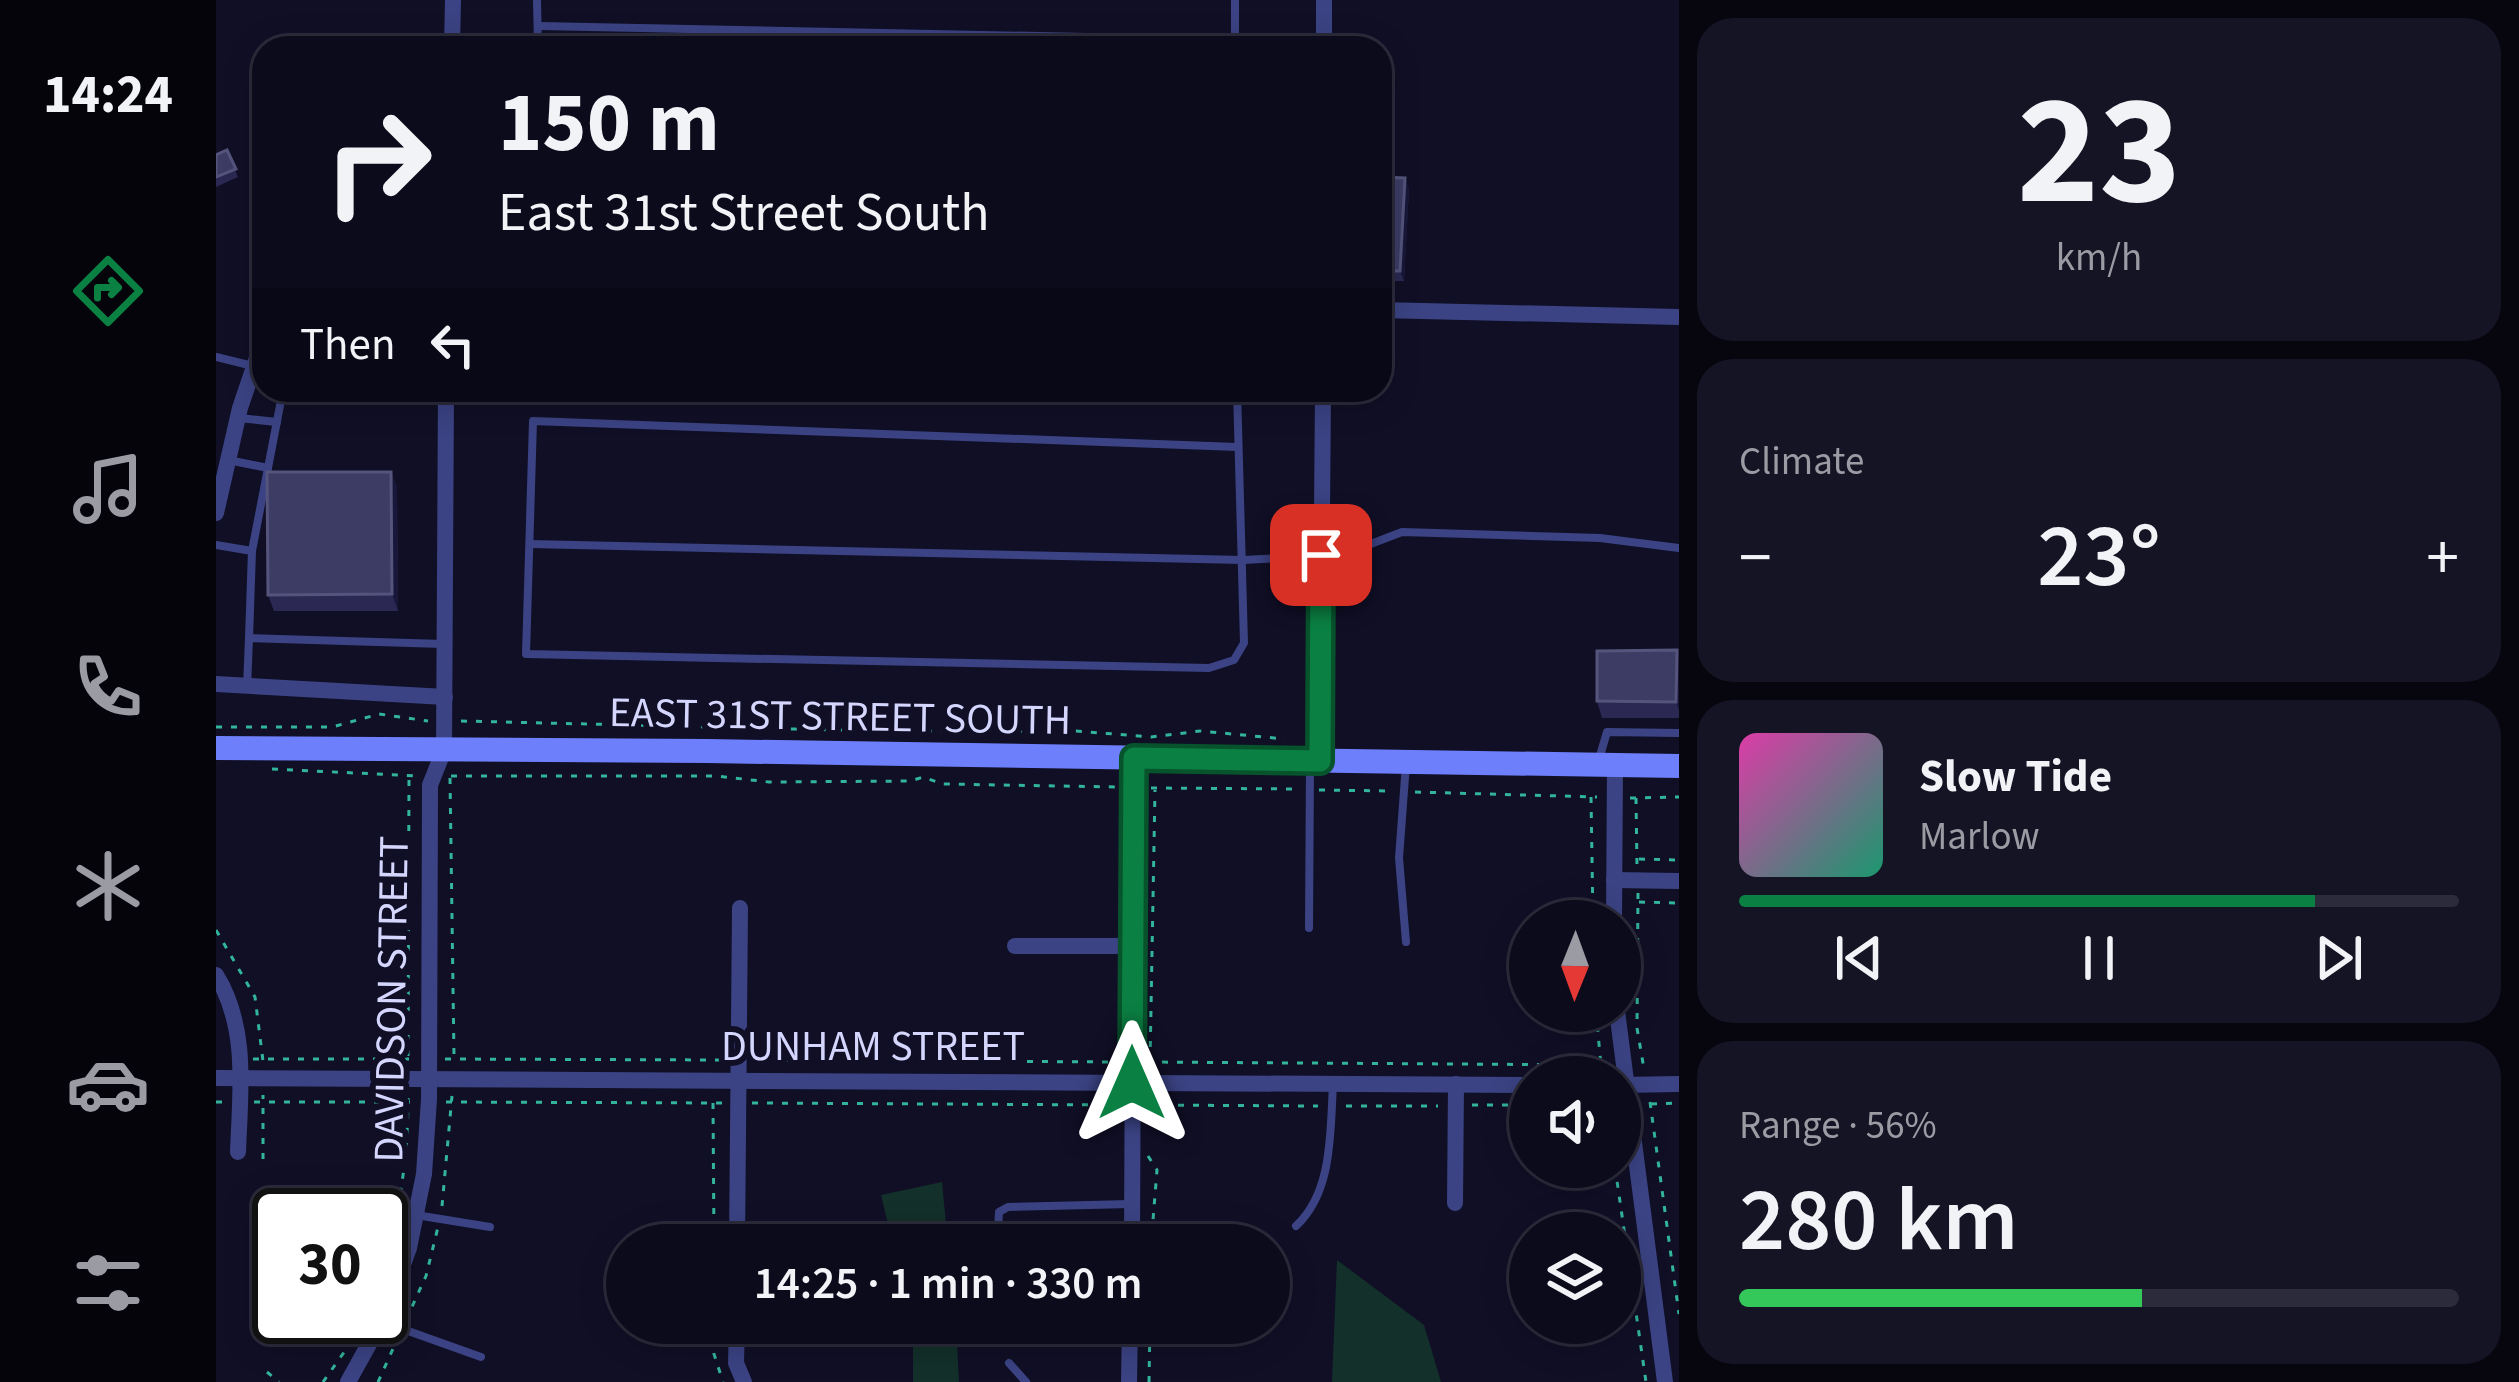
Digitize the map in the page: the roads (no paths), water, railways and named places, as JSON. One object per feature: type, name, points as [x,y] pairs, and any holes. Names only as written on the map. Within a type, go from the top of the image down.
[{"type":"street","points":[[452,36],[453,0]]},
{"type":"street","points":[[1324,0],[1324,36]]},
{"type":"street","points":[[1392,310],[1679,317]]},
{"type":"street","points":[[216,513],[252,372]]},
{"type":"street","name":"DAVIDSON STREET","points":[[408,1251],[429,1102],[430,785],[444,750],[445,721],[446,402]]},
{"type":"street","points":[[1316,755],[1323,402]]},
{"type":"street","points":[[216,684],[445,697]]},
{"type":"street","name":"EAST 31ST STREET SOUTH","points":[[216,748],[1134,758],[1316,755],[1406,763],[1679,766]]},
{"type":"street","points":[[1132,1224],[1132,1083],[1141,1062],[1132,946],[1134,758]]},
{"type":"street","points":[[1606,765],[1615,800],[1614,900]]},
{"type":"street","points":[[1614,880],[1679,881]]},
{"type":"street","points":[[737,1224],[740,908]]},
{"type":"street","points":[[1015,946],[1132,946]]},
{"type":"street","points":[[216,975],[229,995],[241,1068],[238,1152]]},
{"type":"street","name":"DUNHAM STREET","points":[[216,1078],[241,1068],[429,1069],[738,1081],[1509,1084]]},
{"type":"street","points":[[1455,1203],[1456,1084]]},
{"type":"street","points":[[1641,1084],[1679,1084]]},
{"type":"street","points":[[1638,1188],[1665,1382]]},
{"type":"street","name":"DAVIDSON STREET","points":[[348,1382],[369,1344]]},
{"type":"street","points":[[736,1344],[736,1363],[744,1382]]},
{"type":"street","points":[[1129,1382],[1130,1344]]},
{"type":"lane","points":[[537,0],[538,36]]},
{"type":"lane","points":[[1235,0],[1235,36]]},
{"type":"lane","points":[[538,26],[925,36]]},
{"type":"lane","points":[[216,357],[252,366]]},
{"type":"lane","points":[[247,687],[252,551],[281,402]]},
{"type":"lane","points":[[1237,402],[1244,643],[1234,660],[1209,668],[526,654],[533,421],[1237,447]]},
{"type":"lane","points":[[238,418],[277,422]]},
{"type":"lane","points":[[228,460],[268,468]]},
{"type":"lane","points":[[530,544],[1243,560],[1350,553],[1402,532],[1600,538],[1679,548]]},
{"type":"lane","points":[[216,545],[252,551]]},
{"type":"lane","points":[[249,638],[445,644]]},
{"type":"lane","points":[[1606,765],[1607,732],[1679,733]]},
{"type":"lane","points":[[1309,928],[1316,755]]},
{"type":"lane","points":[[1406,763],[1399,858],[1406,942]]},
{"type":"lane","points":[[1297,1226],[1320,1190],[1333,1084]]},
{"type":"lane","points":[[998,1224],[999,1212],[1008,1207],[1132,1204]]},
{"type":"lane","points":[[416,1215],[490,1227]]},
{"type":"lane","points":[[408,1330],[481,1357]]},
{"type":"lane","points":[[1009,1363],[1026,1382]]}]
